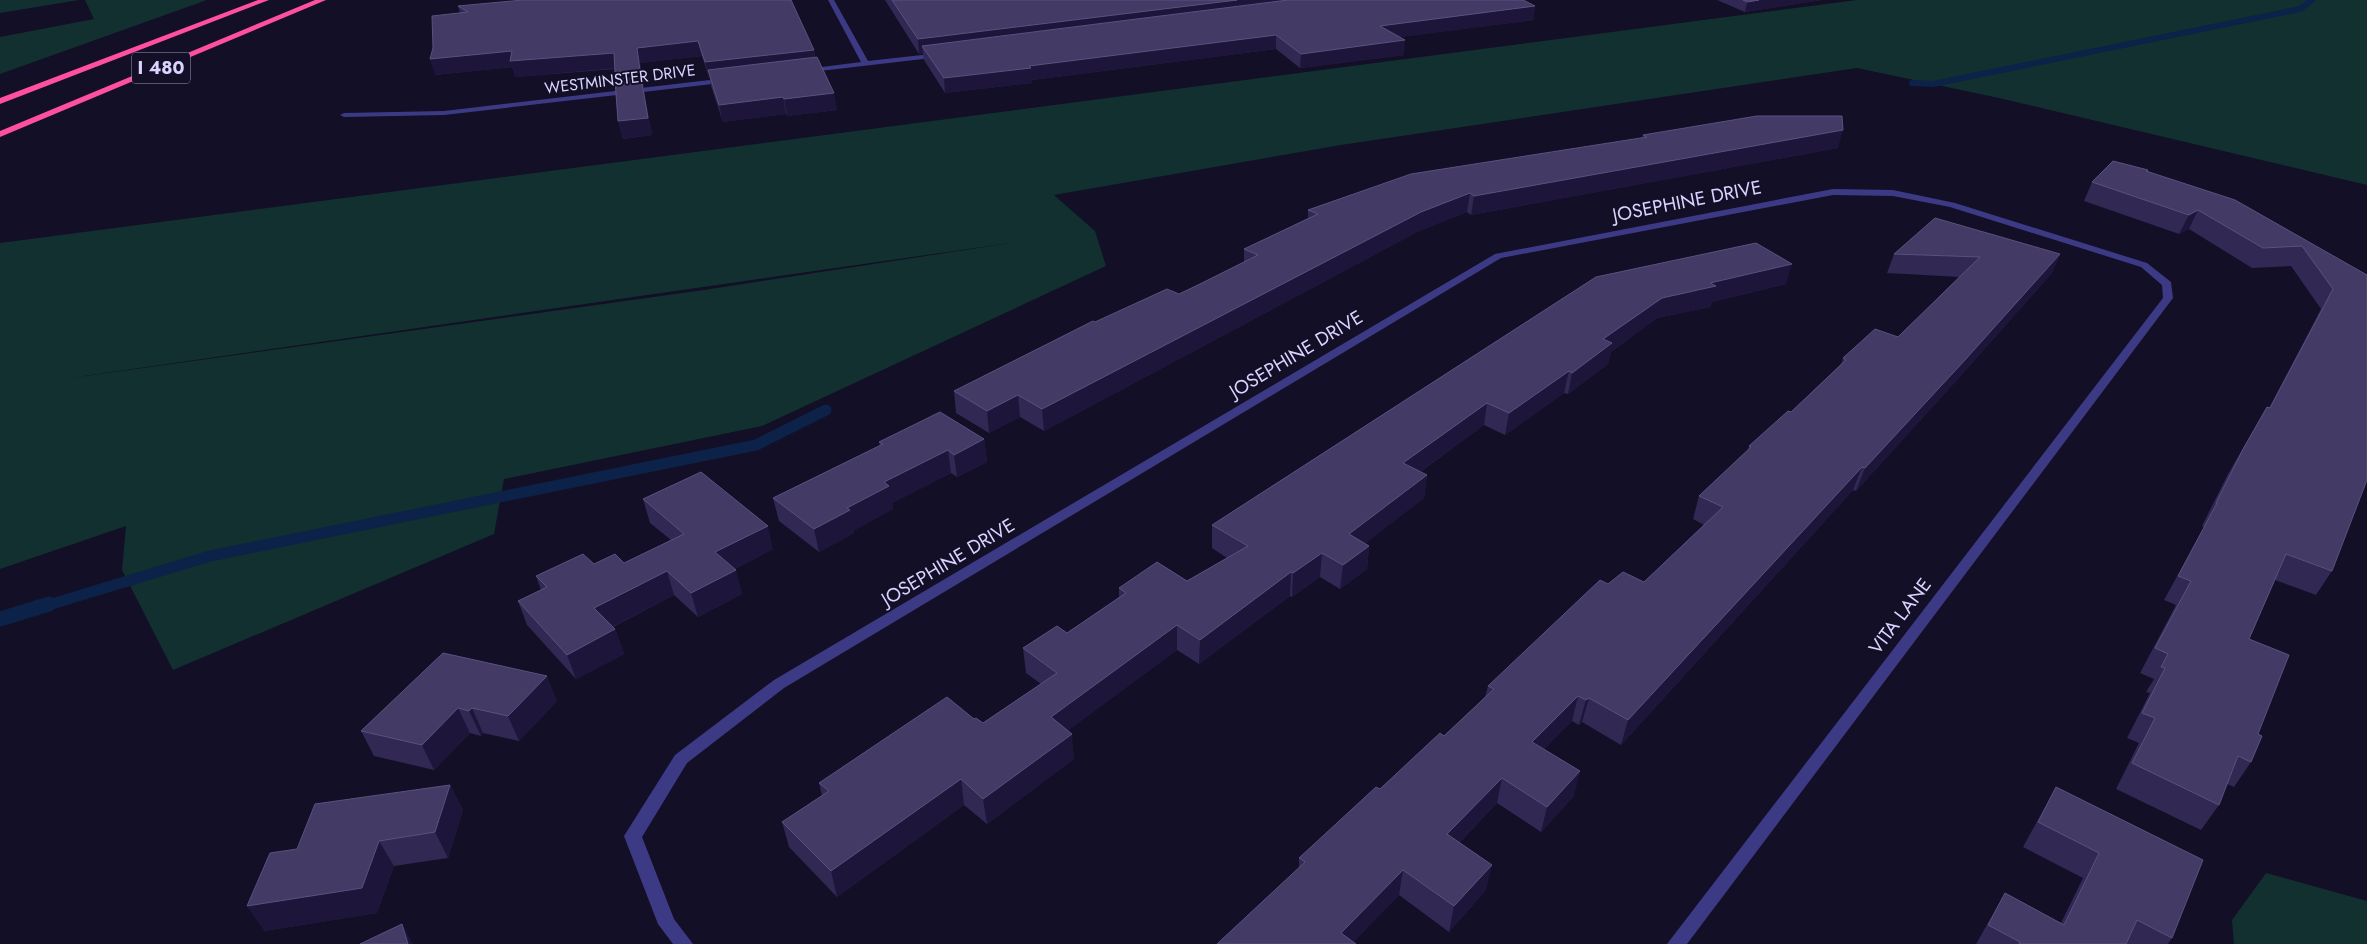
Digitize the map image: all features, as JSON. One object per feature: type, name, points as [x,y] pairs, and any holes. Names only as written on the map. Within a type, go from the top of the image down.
[{"type":"highway","name":"I 480","points":[[0,102],[104,60],[265,0]]},
{"type":"highway","name":"I 480","points":[[0,134],[322,0]]},
{"type":"street","points":[[831,0],[866,64]]},
{"type":"street","points":[[798,72],[944,54]]},
{"type":"street","name":"WESTMINSTER DRIVE","points":[[344,115],[444,113],[739,79]]},
{"type":"street","name":"JOSEPHINE DRIVE","points":[[684,944],[667,924],[633,836],[681,759],[779,684],[1498,256],[1833,192],[1893,193],[1952,205],[2110,252],[2144,265],[2167,284],[2168,298],[2157,312]]},
{"type":"street","name":"VITA LANE","points":[[1676,944],[2157,312]]},
{"type":"green space","points":[[0,0],[79,0],[0,13]]},
{"type":"green space","points":[[85,0],[207,0],[0,74],[0,37],[94,19]]},
{"type":"green space","points":[[1857,0],[2367,0],[2367,185],[1999,98],[1857,68],[1341,145],[1054,195],[1095,231],[1106,266],[762,426],[504,479],[494,534],[173,670],[122,570],[126,526],[0,569],[0,243]],"holes":[[[1017,242],[704,290],[56,380]]]},
{"type":"green space","points":[[2266,873],[2367,901],[2367,944],[2234,944],[2232,920]]},
{"type":"building","points":[[523,0],[791,0],[814,50],[705,62],[698,41],[637,48],[640,70],[615,72],[614,53],[510,61],[512,51],[430,59],[433,48],[432,16],[468,12],[458,6]]},
{"type":"building","points":[[892,0],[1237,0],[918,39]]},
{"type":"building","points":[[1288,0],[1523,0],[1535,6],[1380,26],[1405,40],[1301,54],[1276,35],[944,78],[922,46]]},
{"type":"building","points":[[1743,0],[1759,0],[1747,2]]},
{"type":"building","points":[[817,57],[834,93],[719,105],[708,70]]},
{"type":"building","points":[[641,77],[648,118],[618,121],[615,80]]},
{"type":"building","points":[[1757,116],[1842,116],[1843,130],[1474,196],[1470,193],[1421,212],[1042,409],[1018,395],[987,411],[954,391],[1093,321],[1095,322],[1167,289],[1179,294],[1258,255],[1244,249],[1318,214],[1308,210],[1411,174],[1647,137],[1643,135]]},
{"type":"building","points":[[2113,161],[2148,170],[2146,171],[2235,200],[2367,275],[2367,480],[2332,571],[2286,554],[2249,639],[2289,655],[2258,734],[2262,736],[2251,762],[2238,756],[2219,805],[2132,763],[2155,718],[2142,713],[2165,668],[2161,667],[2168,654],[2155,648],[2191,581],[2178,576],[2242,451],[2267,407],[2270,408],[2333,289],[2302,246],[2263,248],[2198,210],[2189,215],[2092,182]]},
{"type":"building","points":[[1935,218],[2060,254],[1865,468],[1862,467],[1628,720],[1589,698],[1586,700],[1578,696],[1532,742],[1580,771],[1547,807],[1502,778],[1447,834],[1492,865],[1454,906],[1403,870],[1341,933],[1356,944],[1217,944],[1305,862],[1299,858],[1376,787],[1380,789],[1440,733],[1444,736],[1494,689],[1488,686],[1600,580],[1608,584],[1623,572],[1644,582],[1723,507],[1699,496],[1751,447],[1749,446],[1788,411],[1791,412],[1846,360],[1843,358],[1875,329],[1898,337],[1980,257],[1894,254]]},
{"type":"building","points":[[1756,243],[1792,264],[1710,283],[1716,286],[1662,298],[1603,339],[1612,343],[1572,373],[1569,371],[1509,413],[1487,403],[1403,463],[1427,475],[1349,534],[1369,546],[1343,565],[1322,553],[1293,573],[1291,572],[1200,640],[1177,625],[1051,717],[1072,734],[983,799],[961,779],[831,871],[782,822],[829,791],[819,783],[947,697],[974,719],[976,718],[983,723],[1057,673],[1023,648],[1057,626],[1067,633],[1126,593],[1119,588],[1157,562],[1187,581],[1248,546],[1212,525],[1596,277]]},
{"type":"building","points":[[940,412],[984,439],[954,455],[948,450],[884,482],[889,486],[847,508],[850,510],[814,529],[773,498],[883,444],[879,442]]},
{"type":"building","points":[[701,472],[768,526],[715,552],[736,570],[691,593],[667,571],[594,608],[615,629],[567,655],[518,601],[547,587],[536,576],[583,554],[594,564],[615,554],[624,563],[684,534],[643,499]]},
{"type":"building","points":[[443,653],[547,676],[508,716],[472,708],[469,711],[458,708],[422,745],[361,731]]},
{"type":"building","points":[[450,785],[435,832],[379,841],[362,888],[247,906],[270,853],[297,849],[315,804]]},
{"type":"building","points":[[2056,787],[2203,860],[2172,938],[2137,920],[2126,944],[2019,944],[2020,942],[1988,925],[2005,893],[2064,925],[2099,853],[2038,822]]},
{"type":"building","points":[[402,924],[408,944],[360,944]]},
{"type":"waterway","points":[[1912,83],[1933,84],[2300,9],[2312,0]]},
{"type":"waterway","points":[[45,606],[210,556],[756,445],[826,410]]},
{"type":"waterway","points":[[0,619],[49,604]]}]
